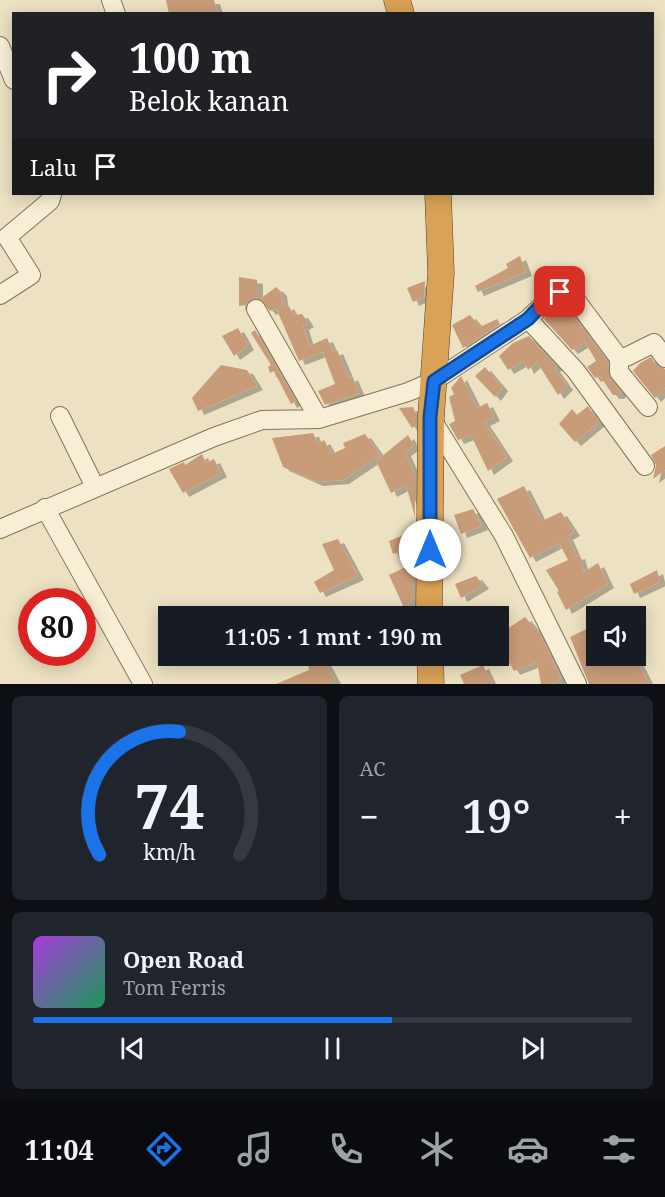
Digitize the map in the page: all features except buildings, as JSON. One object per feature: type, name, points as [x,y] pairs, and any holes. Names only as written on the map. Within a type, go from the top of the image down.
[{"type":"highway","points":[[429,606],[430,417],[441,273],[438,195]]},
{"type":"highway","points":[[430,666],[431,684]]},
{"type":"street","points":[[0,46],[12,75]]},
{"type":"street","points":[[0,295],[31,275],[7,237],[50,201],[52,195]]},
{"type":"street","points":[[0,528],[214,437],[262,420],[319,419],[370,405],[434,381],[528,319],[554,294],[566,292],[575,299],[619,358],[619,372],[648,407]]},
{"type":"street","points":[[256,309],[319,419]]},
{"type":"street","points":[[528,319],[576,372],[645,466]]},
{"type":"street","points":[[619,358],[626,357],[654,343],[665,358]]},
{"type":"street","points":[[60,416],[95,487]]},
{"type":"street","points":[[430,417],[504,536],[577,684]]},
{"type":"street","points":[[45,508],[143,684]]},
{"type":"route","points":[[430,550],[430,417],[434,381],[528,319],[547,299],[560,292]]}]
